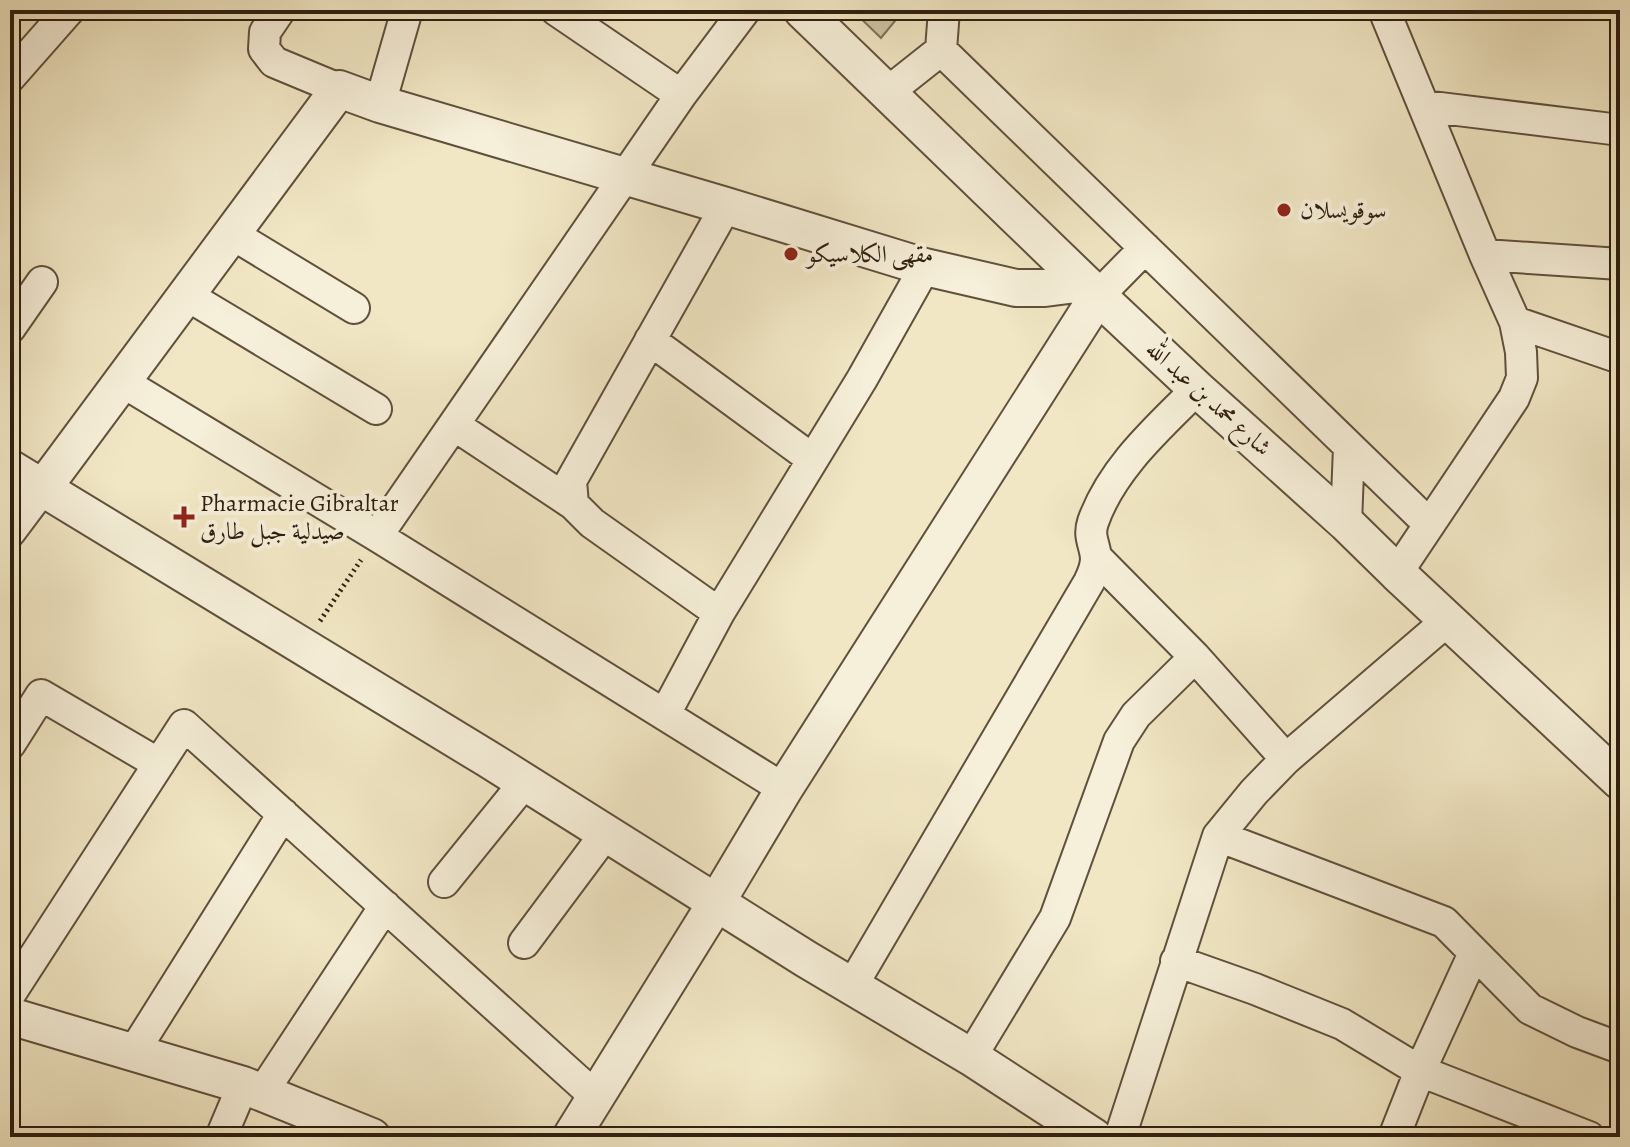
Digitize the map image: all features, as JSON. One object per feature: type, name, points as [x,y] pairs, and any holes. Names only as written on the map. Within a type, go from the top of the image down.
[{"type":"street","points":[[10,77],[69,10]]},
{"type":"street","points":[[280,10],[265,32],[264,49],[274,62],[380,104],[925,267],[1016,288],[1091,290]]},
{"type":"street","points":[[380,104],[407,10]]},
{"type":"street","points":[[556,10],[681,95]]},
{"type":"street","points":[[377,536],[681,95],[745,10]]},
{"type":"street","name":"شارع محمد بن عبد الله","points":[[802,10],[1091,290],[1346,523],[1620,781]]},
{"type":"street","points":[[888,92],[941,50],[944,10]]},
{"type":"street","points":[[1384,10],[1515,322],[1522,378],[1514,398],[1397,573]]},
{"type":"street","points":[[941,50],[1429,524]]},
{"type":"street","points":[[10,532],[339,89]]},
{"type":"street","points":[[1424,106],[1620,130]]},
{"type":"street","points":[[573,504],[571,481],[726,206]]},
{"type":"street","points":[[232,234],[354,308]]},
{"type":"street","points":[[571,1137],[1091,290],[1145,248]]},
{"type":"street","points":[[1485,255],[1620,264]]},
{"type":"street","points":[[665,714],[719,613],[862,379],[925,267]]},
{"type":"street","points":[[10,328],[42,282]]},
{"type":"street","points":[[188,296],[376,409]]},
{"type":"street","points":[[1515,322],[1620,358]]},
{"type":"street","points":[[650,340],[812,459]]},
{"type":"street","points":[[121,381],[784,789]]},
{"type":"street","points":[[852,986],[1089,582],[1095,570],[1096,557],[1091,539],[1093,523],[1108,490],[1139,447],[1197,389]]},
{"type":"street","points":[[454,425],[573,504],[592,523],[719,613]]},
{"type":"street","points":[[1346,523],[1349,447]]},
{"type":"street","points":[[10,468],[971,1057],[1094,1137]]},
{"type":"street","points":[[1096,557],[1195,657],[1286,759]]},
{"type":"street","points":[[1120,1137],[1218,836],[1286,759],[1448,620]]},
{"type":"street","points":[[971,1057],[1055,918],[1119,741],[1136,715],[1195,657]]},
{"type":"street","points":[[10,744],[41,695],[159,764]]},
{"type":"street","points":[[10,994],[184,725],[596,1097]]},
{"type":"street","points":[[444,882],[525,782]]},
{"type":"street","points":[[133,1053],[283,814]]},
{"type":"street","points":[[524,943],[606,833]]},
{"type":"street","points":[[1218,836],[1444,922],[1530,1009],[1577,1032],[1620,1048]]},
{"type":"street","points":[[221,1137],[385,906]]},
{"type":"street","points":[[1394,1137],[1420,1071],[1474,953]]},
{"type":"street","points":[[1176,961],[1342,1024],[1420,1071],[1589,1137]]},
{"type":"street","points":[[10,1016],[253,1089],[372,1137]]},
{"type":"path","points":[[303,645],[377,536]]},
{"type":"green space","points":[[852,10],[904,10],[881,38]]},
{"type":"place","name":"سوقويسلان","points":[[1284,210]]},
{"type":"place","name":"مقهى الكلاسيكو","points":[[791,254]]},
{"type":"place","name":"Pharmacie Gibraltar صيدلية جبل طارق","points":[[184,517]]}]
